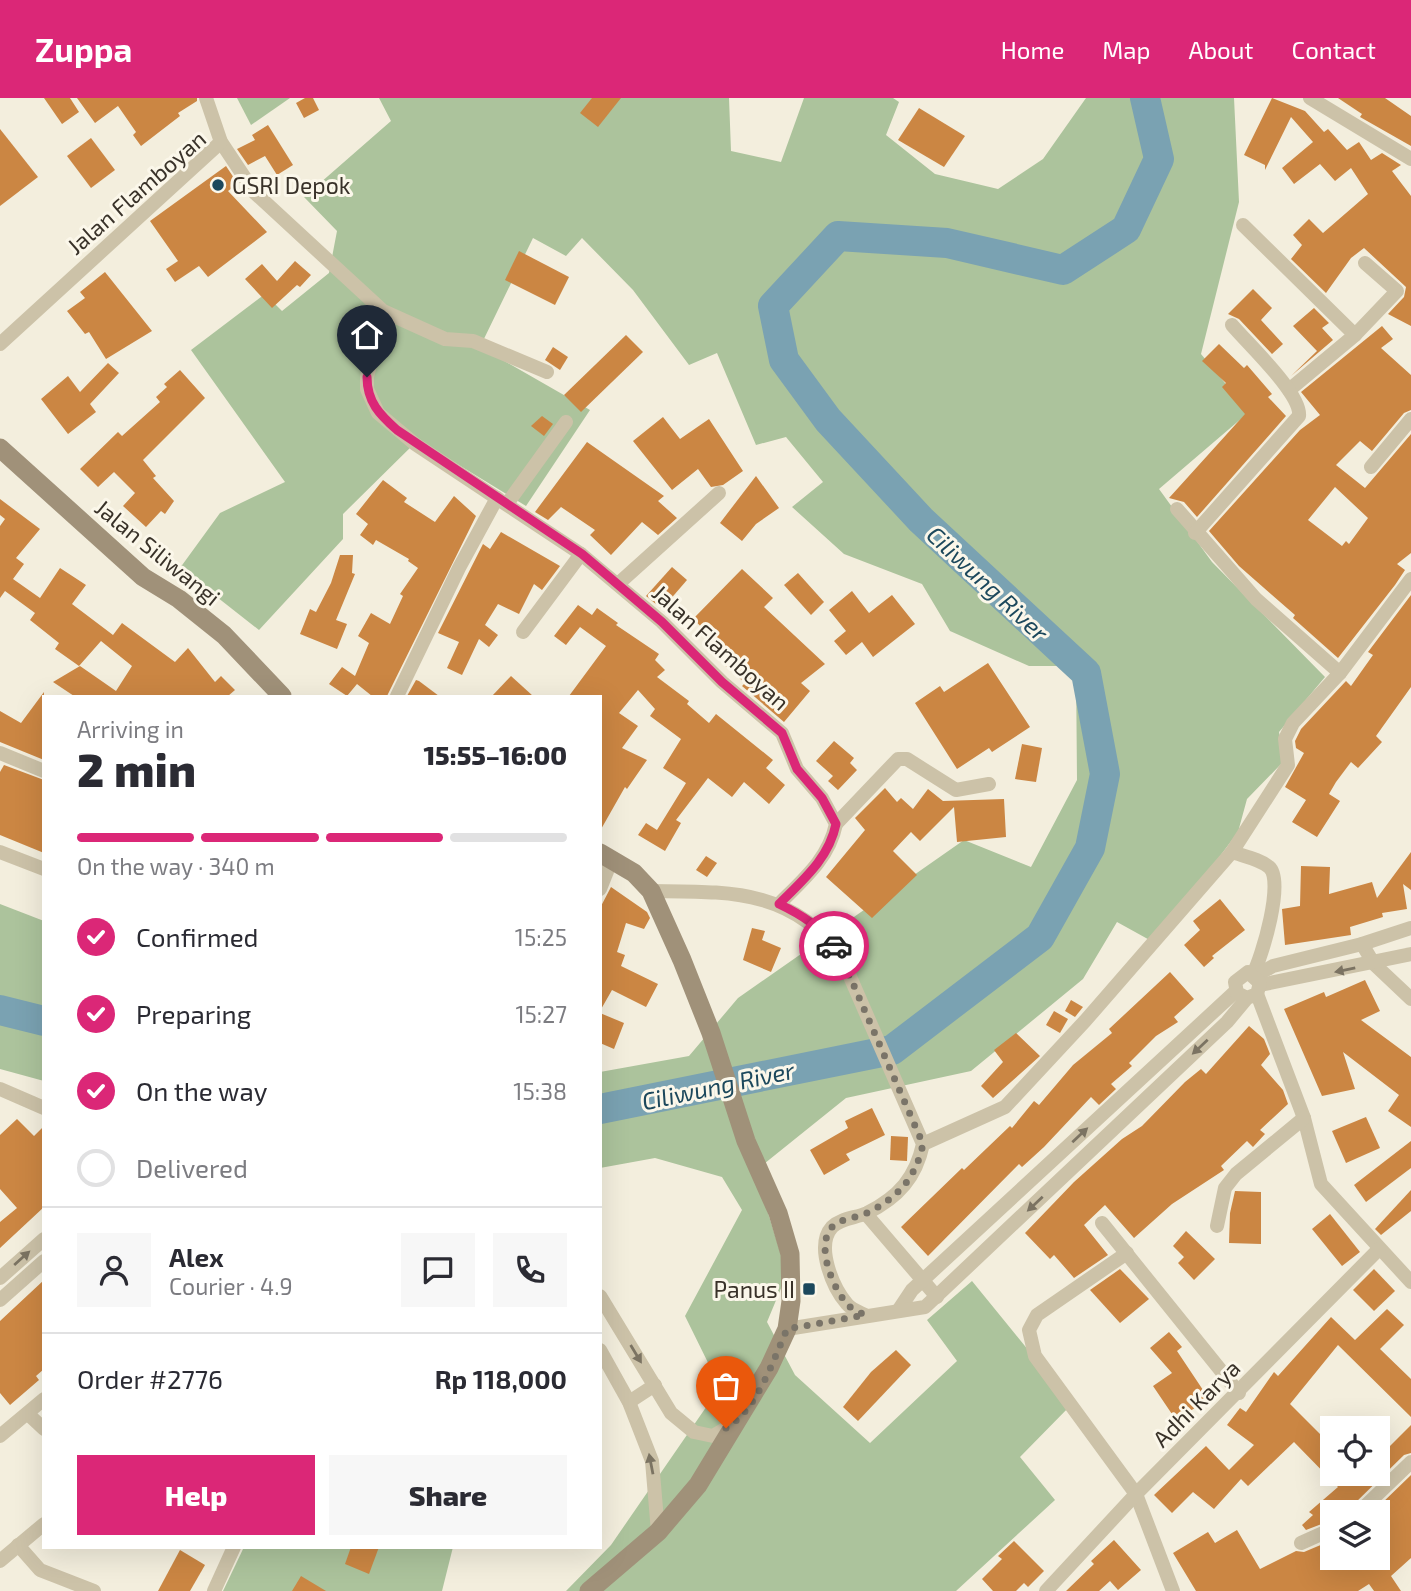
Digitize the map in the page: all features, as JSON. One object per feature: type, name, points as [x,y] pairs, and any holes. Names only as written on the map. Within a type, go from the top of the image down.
[{"type":"main road","name":"Jalan Siliwangi","points":[[0,448],[125,562],[223,635],[281,695]]},
{"type":"main road","points":[[589,1591],[658,1532],[698,1485],[740,1420],[787,1329],[790,1254],[778,1213],[746,1142],[711,1033],[651,891],[606,856]]},
{"type":"street","points":[[206,98],[221,142]]},
{"type":"street","points":[[1310,98],[1411,159]]},
{"type":"street","name":"Jalan Flamboyan","points":[[0,344],[221,142],[255,193],[276,216],[344,272],[383,311],[445,339],[473,341],[547,372]]},
{"type":"street","points":[[1243,225],[1355,335]]},
{"type":"street","points":[[1365,263],[1396,288],[1411,295]]},
{"type":"street","points":[[1289,390],[1355,335],[1396,293],[1396,288]]},
{"type":"street","name":"Jalan Flamboyan","points":[[383,311],[367,377],[367,389],[374,407],[415,444],[582,554],[618,584],[722,682],[782,733],[797,769],[822,798],[836,824]]},
{"type":"street","points":[[1195,533],[1298,415],[1300,409],[1289,390],[1231,325]]},
{"type":"street","points":[[1371,467],[1411,419]]},
{"type":"street","points":[[397,695],[459,568],[502,501],[566,422]]},
{"type":"street","points":[[618,584],[719,493]]},
{"type":"street","points":[[1177,509],[1195,533],[1256,599],[1340,673]]},
{"type":"street","points":[[523,632],[582,554]]},
{"type":"street","points":[[923,1144],[1005,1107],[1086,1021],[1232,852],[1288,765],[1285,739],[1293,723],[1340,673],[1411,579]]},
{"type":"street","points":[[0,753],[42,770]]},
{"type":"street","points":[[779,904],[825,855],[832,844],[836,824],[898,759],[907,759],[956,790],[989,784]]},
{"type":"street","points":[[0,852],[42,868]]},
{"type":"street","points":[[787,1329],[925,1307],[1227,1022],[1252,986],[1267,938],[1275,876],[1269,867],[1232,852]]},
{"type":"street","points":[[602,878],[606,856]]},
{"type":"street","points":[[651,891],[711,892],[779,904],[801,914],[823,931],[841,956],[923,1144],[918,1169],[895,1195],[866,1214],[833,1226],[826,1247],[828,1267],[848,1305],[865,1315]]},
{"type":"street","points":[[898,1311],[922,1281],[1273,966],[1362,944],[1411,928]]},
{"type":"street","points":[[1362,944],[1374,964],[1411,999]]},
{"type":"street","points":[[1252,986],[1374,964],[1411,954]]},
{"type":"street","points":[[1252,986],[1304,1118],[1321,1184],[1411,1282]]},
{"type":"street","points":[[0,1104],[6,1091],[42,1107]]},
{"type":"street","points":[[1217,1226],[1225,1188],[1237,1174],[1304,1118]]},
{"type":"street","points":[[866,1214],[937,1297]]},
{"type":"street","points":[[1102,1223],[1238,1393]]},
{"type":"street","points":[[0,1278],[42,1241]]},
{"type":"street","name":"Adhi Karya","points":[[1046,1591],[1136,1494],[1379,1249]]},
{"type":"street","points":[[1127,1253],[1037,1315],[1029,1330],[1035,1356],[1136,1494],[1173,1591]]},
{"type":"street","points":[[0,1300],[42,1263]]},
{"type":"street","points":[[602,1299],[671,1413],[694,1432],[713,1436],[740,1420]]},
{"type":"street","points":[[602,1354],[629,1402],[652,1461],[658,1532]]},
{"type":"street","points":[[629,1402],[654,1385]]},
{"type":"street","points":[[0,1436],[42,1403]]},
{"type":"street","points":[[28,1414],[42,1427]]},
{"type":"street","points":[[1371,1500],[1411,1462]]},
{"type":"street","points":[[0,1561],[42,1526]]},
{"type":"street","points":[[1301,1543],[1320,1534]]},
{"type":"street","points":[[18,1545],[59,1591]]},
{"type":"street","points":[[214,1591],[229,1549]]},
{"type":"street","points":[[40,1570],[94,1591]]},
{"type":"green space","points":[[237,98],[290,98],[251,125]]},
{"type":"green space","points":[[379,98],[729,98],[731,151],[781,162],[804,98],[893,98],[899,102],[886,135],[935,174],[998,189],[1043,159],[1086,98],[1234,98],[1239,202],[1201,354],[1249,412],[1159,489],[1212,562],[1325,677],[1279,732],[1284,761],[1247,799],[1238,832],[1155,943],[1117,922],[1083,979],[971,1071],[846,1098],[755,1171],[787,1274],[767,1322],[795,1375],[870,1443],[957,1361],[927,1320],[972,1281],[1072,1404],[1020,1457],[1055,1500],[956,1591],[566,1591],[611,1545],[720,1387],[685,1316],[742,1210],[722,1177],[655,1158],[602,1168],[602,1072],[689,1056],[738,998],[964,840],[1031,867],[1077,780],[1076,666],[1029,666],[950,631],[922,584],[844,554],[792,507],[823,482],[786,437],[756,445],[717,353],[689,365],[633,290],[582,238],[566,256],[533,238],[480,347],[590,410],[526,506],[418,440],[343,514],[343,539],[259,630],[180,568],[220,513],[285,482],[191,350],[265,294],[282,311],[329,273],[337,231],[304,197],[391,121]]},
{"type":"green space","points":[[0,904],[42,920],[42,1080],[0,1069]]},
{"type":"green space","points":[[243,1549],[452,1549],[442,1591],[223,1591]]},
{"type":"building","points":[[44,98],[70,98],[79,112],[62,124]]},
{"type":"building","points":[[77,98],[197,98],[197,101],[178,113],[180,116],[141,146],[133,135],[136,132],[118,106],[95,123]]},
{"type":"building","points":[[305,98],[313,98],[319,110],[304,118],[296,103]]},
{"type":"building","points":[[592,98],[621,98],[598,127],[580,113]]},
{"type":"building","points":[[1272,98],[1305,111],[1324,132],[1328,129],[1347,150],[1359,142],[1371,160],[1382,153],[1401,165],[1392,171],[1411,196],[1411,326],[1388,314],[1404,297],[1406,287],[1364,248],[1351,258],[1326,293],[1291,259],[1302,245],[1293,235],[1309,219],[1323,233],[1368,194],[1351,168],[1335,181],[1320,164],[1294,184],[1282,168],[1313,142],[1291,117],[1265,170],[1265,165],[1244,155]]},
{"type":"building","points":[[1338,98],[1385,98],[1411,116],[1411,146],[1360,117],[1362,114]]},
{"type":"building","points":[[919,108],[965,136],[944,167],[898,140]]},
{"type":"building","points":[[268,125],[293,165],[277,175],[265,156],[248,165],[237,149],[255,140],[252,135]]},
{"type":"building","points":[[0,129],[38,177],[0,206]]},
{"type":"building","points":[[91,138],[115,170],[91,188],[67,156]]},
{"type":"building","points":[[226,166],[238,184],[228,191],[267,232],[208,277],[199,266],[175,282],[166,269],[178,261],[150,221]]},
{"type":"building","points":[[519,251],[569,277],[555,305],[505,280]]},
{"type":"building","points":[[295,261],[311,275],[272,308],[245,279],[262,264],[277,281]]},
{"type":"building","points":[[105,272],[152,331],[106,359],[89,332],[85,334],[67,311],[85,298],[80,292]]},
{"type":"building","points":[[1253,289],[1272,308],[1261,320],[1283,344],[1272,354],[1239,319],[1228,314]]},
{"type":"building","points":[[1314,308],[1329,323],[1322,328],[1333,340],[1291,376],[1317,351],[1293,326]]},
{"type":"building","points":[[1382,326],[1393,339],[1381,348],[1411,375],[1411,410],[1404,413],[1372,451],[1360,441],[1336,465],[1365,488],[1411,434],[1411,553],[1397,564],[1405,570],[1338,658],[1293,618],[1295,615],[1239,566],[1209,531],[1300,430],[1320,415],[1301,392]],"holes":[[[1335,487],[1368,518],[1349,544],[1346,541],[1342,546],[1308,520]]]},
{"type":"building","points":[[626,335],[643,352],[581,412],[564,395]]},
{"type":"building","points":[[1219,344],[1244,368],[1247,365],[1272,394],[1268,397],[1286,416],[1197,517],[1184,502],[1169,498],[1245,414],[1222,387],[1226,383],[1202,361]]},
{"type":"building","points":[[553,347],[568,357],[560,370],[545,360]]},
{"type":"building","points":[[108,363],[119,373],[90,404],[96,412],[68,434],[41,399],[68,376],[80,392]]},
{"type":"building","points":[[180,370],[205,398],[143,460],[156,476],[153,478],[174,501],[165,514],[161,511],[146,527],[123,506],[135,493],[114,472],[98,487],[80,469],[118,432],[122,436],[160,402],[156,397],[167,387],[164,384]]},
{"type":"building","points":[[542,416],[553,424],[544,436],[531,426]]},
{"type":"building","points":[[663,417],[680,439],[709,419],[743,471],[723,485],[711,487],[698,469],[672,490],[633,441]]},
{"type":"building","points":[[587,442],[664,496],[658,501],[677,518],[658,535],[642,522],[611,555],[590,535],[595,530],[561,507],[548,520],[535,512]]},
{"type":"building","points":[[756,476],[779,508],[756,524],[742,541],[720,523]]},
{"type":"building","points":[[383,480],[407,498],[404,502],[435,522],[454,496],[476,516],[387,695],[371,695],[357,684],[346,695],[329,684],[342,667],[355,676],[369,643],[358,636],[371,613],[390,624],[403,596],[400,594],[418,568],[408,561],[409,559],[376,540],[373,545],[360,535],[368,524],[356,514]]},
{"type":"building","points":[[0,499],[40,529],[16,558],[24,564],[13,579],[40,598],[60,568],[86,585],[72,604],[113,635],[122,623],[175,662],[188,648],[215,682],[221,676],[235,690],[229,695],[72,695],[53,682],[80,666],[116,691],[132,666],[101,641],[79,666],[55,649],[59,643],[30,620],[35,613],[5,591],[0,598],[0,526],[5,519],[0,515]]},
{"type":"building","points":[[501,532],[560,566],[542,590],[534,584],[519,614],[498,604],[485,625],[498,635],[489,647],[479,639],[462,675],[447,668],[459,642],[438,633],[483,544],[490,549]]},
{"type":"building","points":[[340,555],[353,555],[352,573],[355,574],[336,620],[347,624],[337,649],[300,634],[310,609],[316,612],[331,583]]},
{"type":"building","points":[[672,567],[687,580],[662,609],[646,596]]},
{"type":"building","points":[[742,569],[773,598],[764,607],[825,664],[801,683],[810,691],[784,722],[742,686],[745,683],[722,663],[727,658],[709,642],[713,638],[693,619]]},
{"type":"building","points":[[798,573],[824,602],[811,615],[784,585]]},
{"type":"building","points":[[852,591],[869,613],[892,595],[915,624],[873,657],[862,642],[846,655],[834,641],[846,631],[829,610]]},
{"type":"building","points":[[1411,595],[1411,687],[1376,736],[1382,742],[1358,768],[1351,762],[1336,782],[1329,794],[1340,801],[1317,837],[1292,822],[1306,800],[1285,787],[1304,753],[1296,748],[1295,741],[1301,729],[1346,681],[1351,686],[1373,655],[1368,652]]},
{"type":"building","points":[[578,605],[592,615],[597,608],[618,623],[616,625],[659,654],[655,660],[665,670],[657,677],[689,701],[687,704],[709,723],[716,714],[773,760],[766,768],[785,785],[769,804],[744,782],[732,797],[708,778],[676,820],[681,823],[665,851],[638,835],[646,823],[657,830],[686,783],[663,768],[681,739],[650,716],[655,709],[638,690],[619,713],[638,726],[622,748],[647,760],[627,789],[625,787],[602,827],[602,695],[570,695],[606,646],[580,627],[566,645],[554,636]]},
{"type":"building","points":[[988,663],[1030,727],[992,752],[989,748],[957,769],[915,703],[940,686],[944,692]]},
{"type":"building","points":[[511,676],[532,695],[493,695]]},
{"type":"building","points":[[416,680],[438,695],[408,695]]},
{"type":"building","points":[[44,692],[42,759],[0,742],[0,711],[21,723]]},
{"type":"building","points":[[834,741],[854,758],[850,763],[857,770],[838,790],[828,781],[833,776],[816,761]]},
{"type":"building","points":[[1022,744],[1042,748],[1036,782],[1015,779]]},
{"type":"building","points":[[4,765],[42,779],[42,852],[0,835],[0,772]]},
{"type":"building","points":[[885,788],[897,802],[901,798],[913,809],[928,789],[943,801],[1004,799],[1006,837],[957,842],[954,807],[920,841],[911,832],[893,851],[917,875],[872,918],[826,877],[865,830],[855,818]]},
{"type":"building","points":[[1411,852],[1411,890],[1403,884],[1407,909],[1382,913],[1383,917],[1350,927],[1351,935],[1285,945],[1282,909],[1300,906],[1301,866],[1330,867],[1329,894],[1372,882],[1377,898]]},
{"type":"building","points":[[706,856],[717,863],[707,877],[696,870]]},
{"type":"building","points":[[611,887],[647,912],[650,918],[644,929],[626,923],[617,952],[625,955],[621,966],[658,984],[646,1007],[612,990],[602,1008],[602,904]]},
{"type":"building","points":[[1220,899],[1245,930],[1212,956],[1214,958],[1204,967],[1184,945],[1200,930],[1193,921]]},
{"type":"building","points":[[752,928],[765,931],[762,940],[781,948],[771,972],[743,960]]},
{"type":"building","points":[[1170,972],[1194,999],[1174,1017],[1178,1022],[1156,1036],[1129,1063],[1132,1066],[1111,1084],[1116,1089],[1099,1105],[1091,1097],[1044,1147],[1022,1167],[1019,1164],[928,1256],[901,1227],[962,1168],[964,1170],[1010,1126],[1012,1128],[1034,1101],[1039,1105],[1073,1065],[1112,1033],[1109,1029]]},
{"type":"building","points":[[1365,980],[1380,1011],[1361,1020],[1411,1057],[1411,1127],[1388,1111],[1399,1095],[1343,1052],[1355,1089],[1322,1096],[1284,1009],[1324,992],[1326,997]]},
{"type":"building","points":[[1071,1000],[1083,1007],[1075,1017],[1065,1011]]},
{"type":"building","points":[[1054,1011],[1068,1019],[1060,1033],[1046,1025]]},
{"type":"building","points":[[602,1014],[624,1023],[614,1049],[602,1044]]},
{"type":"building","points":[[1249,1026],[1264,1039],[1270,1054],[1261,1065],[1283,1090],[1288,1104],[1260,1130],[1265,1134],[1253,1147],[1247,1141],[1221,1166],[1224,1170],[1172,1204],[1134,1238],[1105,1205],[1084,1225],[1108,1255],[1074,1278],[1054,1255],[1050,1259],[1025,1233],[1074,1182],[1122,1139],[1142,1126],[1185,1082],[1201,1069],[1206,1074]]},
{"type":"building","points":[[1016,1033],[1040,1056],[993,1098],[981,1086],[1003,1062],[994,1050]]},
{"type":"building","points":[[872,1108],[885,1135],[846,1154],[850,1160],[824,1175],[810,1150],[848,1128],[845,1121]]},
{"type":"building","points":[[1366,1117],[1380,1148],[1346,1163],[1332,1131]]},
{"type":"building","points":[[17,1119],[34,1136],[42,1128],[42,1209],[0,1248],[0,1222],[17,1208],[0,1189],[0,1135]]},
{"type":"building","points":[[891,1136],[908,1137],[907,1161],[890,1160]]},
{"type":"building","points":[[1411,1141],[1411,1168],[1366,1202],[1354,1185]]},
{"type":"building","points":[[1411,1190],[1411,1211],[1381,1235],[1375,1229]]},
{"type":"building","points":[[1235,1191],[1261,1192],[1261,1244],[1229,1243],[1230,1213]]},
{"type":"building","points":[[1330,1214],[1360,1252],[1342,1266],[1312,1229]]},
{"type":"building","points":[[1186,1231],[1215,1259],[1194,1280],[1178,1263],[1184,1257],[1173,1246]]},
{"type":"building","points":[[1120,1269],[1149,1299],[1120,1323],[1090,1290]]},
{"type":"building","points":[[1374,1269],[1395,1291],[1374,1311],[1353,1290]]},
{"type":"building","points":[[42,1282],[42,1371],[36,1376],[39,1380],[10,1405],[0,1393],[0,1321]]},
{"type":"building","points":[[1387,1309],[1404,1325],[1380,1349],[1411,1379],[1411,1417],[1338,1345],[1290,1404],[1320,1434],[1320,1469],[1294,1442],[1248,1486],[1241,1479],[1214,1509],[1193,1492],[1172,1513],[1154,1495],[1206,1446],[1229,1470],[1254,1445],[1227,1425],[1240,1408],[1246,1412],[1274,1372],[1278,1376],[1331,1317],[1355,1340]]},
{"type":"building","points":[[1169,1332],[1182,1347],[1177,1351],[1209,1399],[1176,1420],[1153,1386],[1172,1373],[1150,1348]]},
{"type":"building","points":[[896,1350],[911,1365],[858,1421],[843,1407],[871,1372]]},
{"type":"building","points":[[1411,1425],[1411,1453],[1404,1455],[1390,1469],[1390,1446]]},
{"type":"building","points":[[1411,1475],[1411,1558],[1391,1576],[1401,1591],[1374,1591],[1369,1584],[1358,1591],[1196,1591],[1173,1553],[1208,1532],[1215,1543],[1237,1530],[1260,1569],[1296,1551],[1304,1552],[1320,1545],[1320,1570],[1390,1570],[1390,1500],[1385,1500]]},
{"type":"building","points":[[1372,1486],[1358,1500],[1323,1500],[1338,1487]]},
{"type":"building","points":[[1320,1503],[1320,1525],[1306,1530],[1302,1525],[1313,1515],[1309,1512]]},
{"type":"building","points":[[1114,1540],[1141,1570],[1118,1590],[1110,1581],[1099,1591],[1066,1591],[1094,1564],[1091,1561]]},
{"type":"building","points":[[1014,1541],[1044,1571],[1028,1587],[1024,1583],[1016,1591],[993,1591],[982,1579],[1002,1559],[998,1556]]},
{"type":"building","points":[[350,1549],[378,1549],[369,1574],[345,1564]]},
{"type":"building","points":[[180,1550],[205,1565],[190,1591],[158,1591]]},
{"type":"building","points":[[301,1576],[326,1591],[292,1591]]},
{"type":"waterway","name":"Ciliwung River","points":[[602,1109],[892,1050],[1040,937],[1090,848],[1105,774],[1086,673],[921,520],[828,420],[784,360],[773,306],[838,236],[947,243],[1063,270],[1126,229],[1159,159],[1145,98]]},
{"type":"waterway","name":"Ciliwung River","points":[[0,1010],[42,1020]]},
{"type":"way so far","points":[[726,1428],[740,1420],[787,1329],[865,1315],[848,1305],[840,1293],[828,1267],[828,1235],[833,1226],[866,1214],[895,1195],[918,1169],[923,1144],[841,956],[834,946]]},
{"type":"place","name":"GSRI Depok","points":[[218,185]]},
{"type":"place","name":"Panus II","points":[[809,1289]]},
{"type":"route","points":[[367,377],[371,401],[378,413],[397,430],[582,554],[662,622],[722,682],[782,733],[797,769],[822,798],[836,824],[832,844],[817,865],[779,904],[801,914],[823,931],[834,946]]}]
